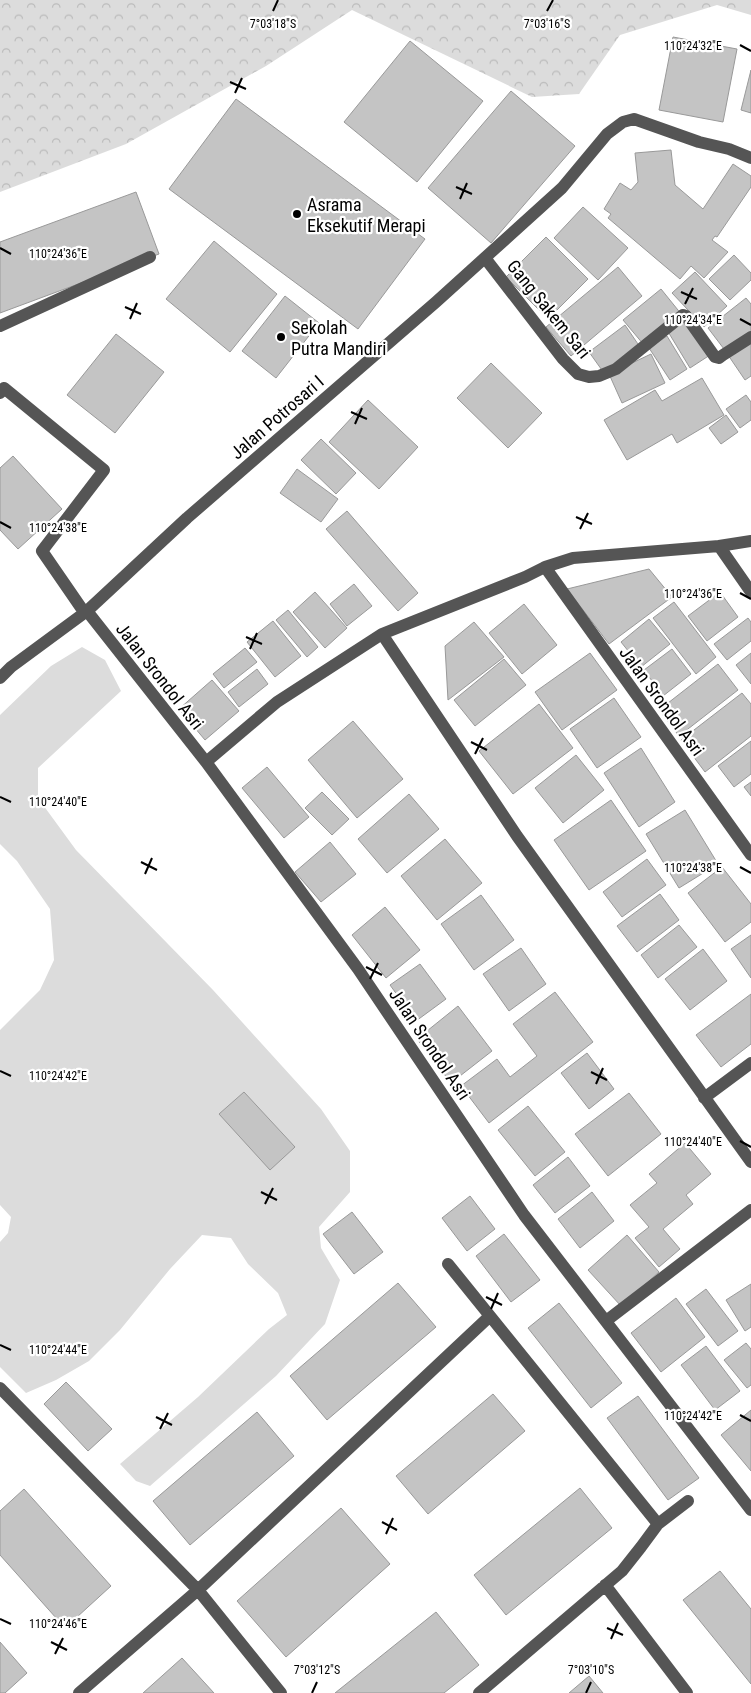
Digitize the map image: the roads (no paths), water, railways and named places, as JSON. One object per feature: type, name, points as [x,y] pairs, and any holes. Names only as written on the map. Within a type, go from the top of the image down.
[{"type":"street","name":"Jalan Potrosari I","points":[[0,678],[11,667],[86,611],[187,518],[436,302],[562,188],[607,134],[622,122],[634,119],[699,142],[729,149],[751,158]]},
{"type":"street","points":[[0,326],[150,257]]},
{"type":"street","name":"Gang Sakem Sari","points":[[485,258],[563,359],[578,374],[589,377],[599,376],[616,369],[683,315],[686,316],[715,357],[723,355],[751,336]]},
{"type":"street","name":"Jalan Srondol Asri","points":[[1,387],[104,470],[42,551],[86,611],[206,762],[358,969],[524,1215],[751,1510]]},
{"type":"street","points":[[206,762],[276,702],[382,634],[526,577],[545,567],[573,558],[719,546],[751,540]]},
{"type":"street","points":[[719,546],[751,592]]},
{"type":"street","name":"Jalan Srondol Asri","points":[[545,567],[751,855]]},
{"type":"street","points":[[382,634],[517,836],[751,1162]]},
{"type":"street","points":[[704,1098],[751,1063]]},
{"type":"street","points":[[606,1321],[751,1210]]},
{"type":"street","points":[[448,1264],[658,1524]]},
{"type":"street","points":[[79,1693],[198,1590],[490,1316]]},
{"type":"street","points":[[0,1388],[198,1590],[281,1693]]},
{"type":"street","points":[[479,1693],[622,1571],[658,1524],[688,1500]]},
{"type":"street","points":[[605,1585],[687,1693]]},
{"type":"place","name":"Asrama Eksekutif Merapi","points":[[297,214]]},
{"type":"place","name":"Sekolah Putra Mandiri","points":[[281,337]]}]
